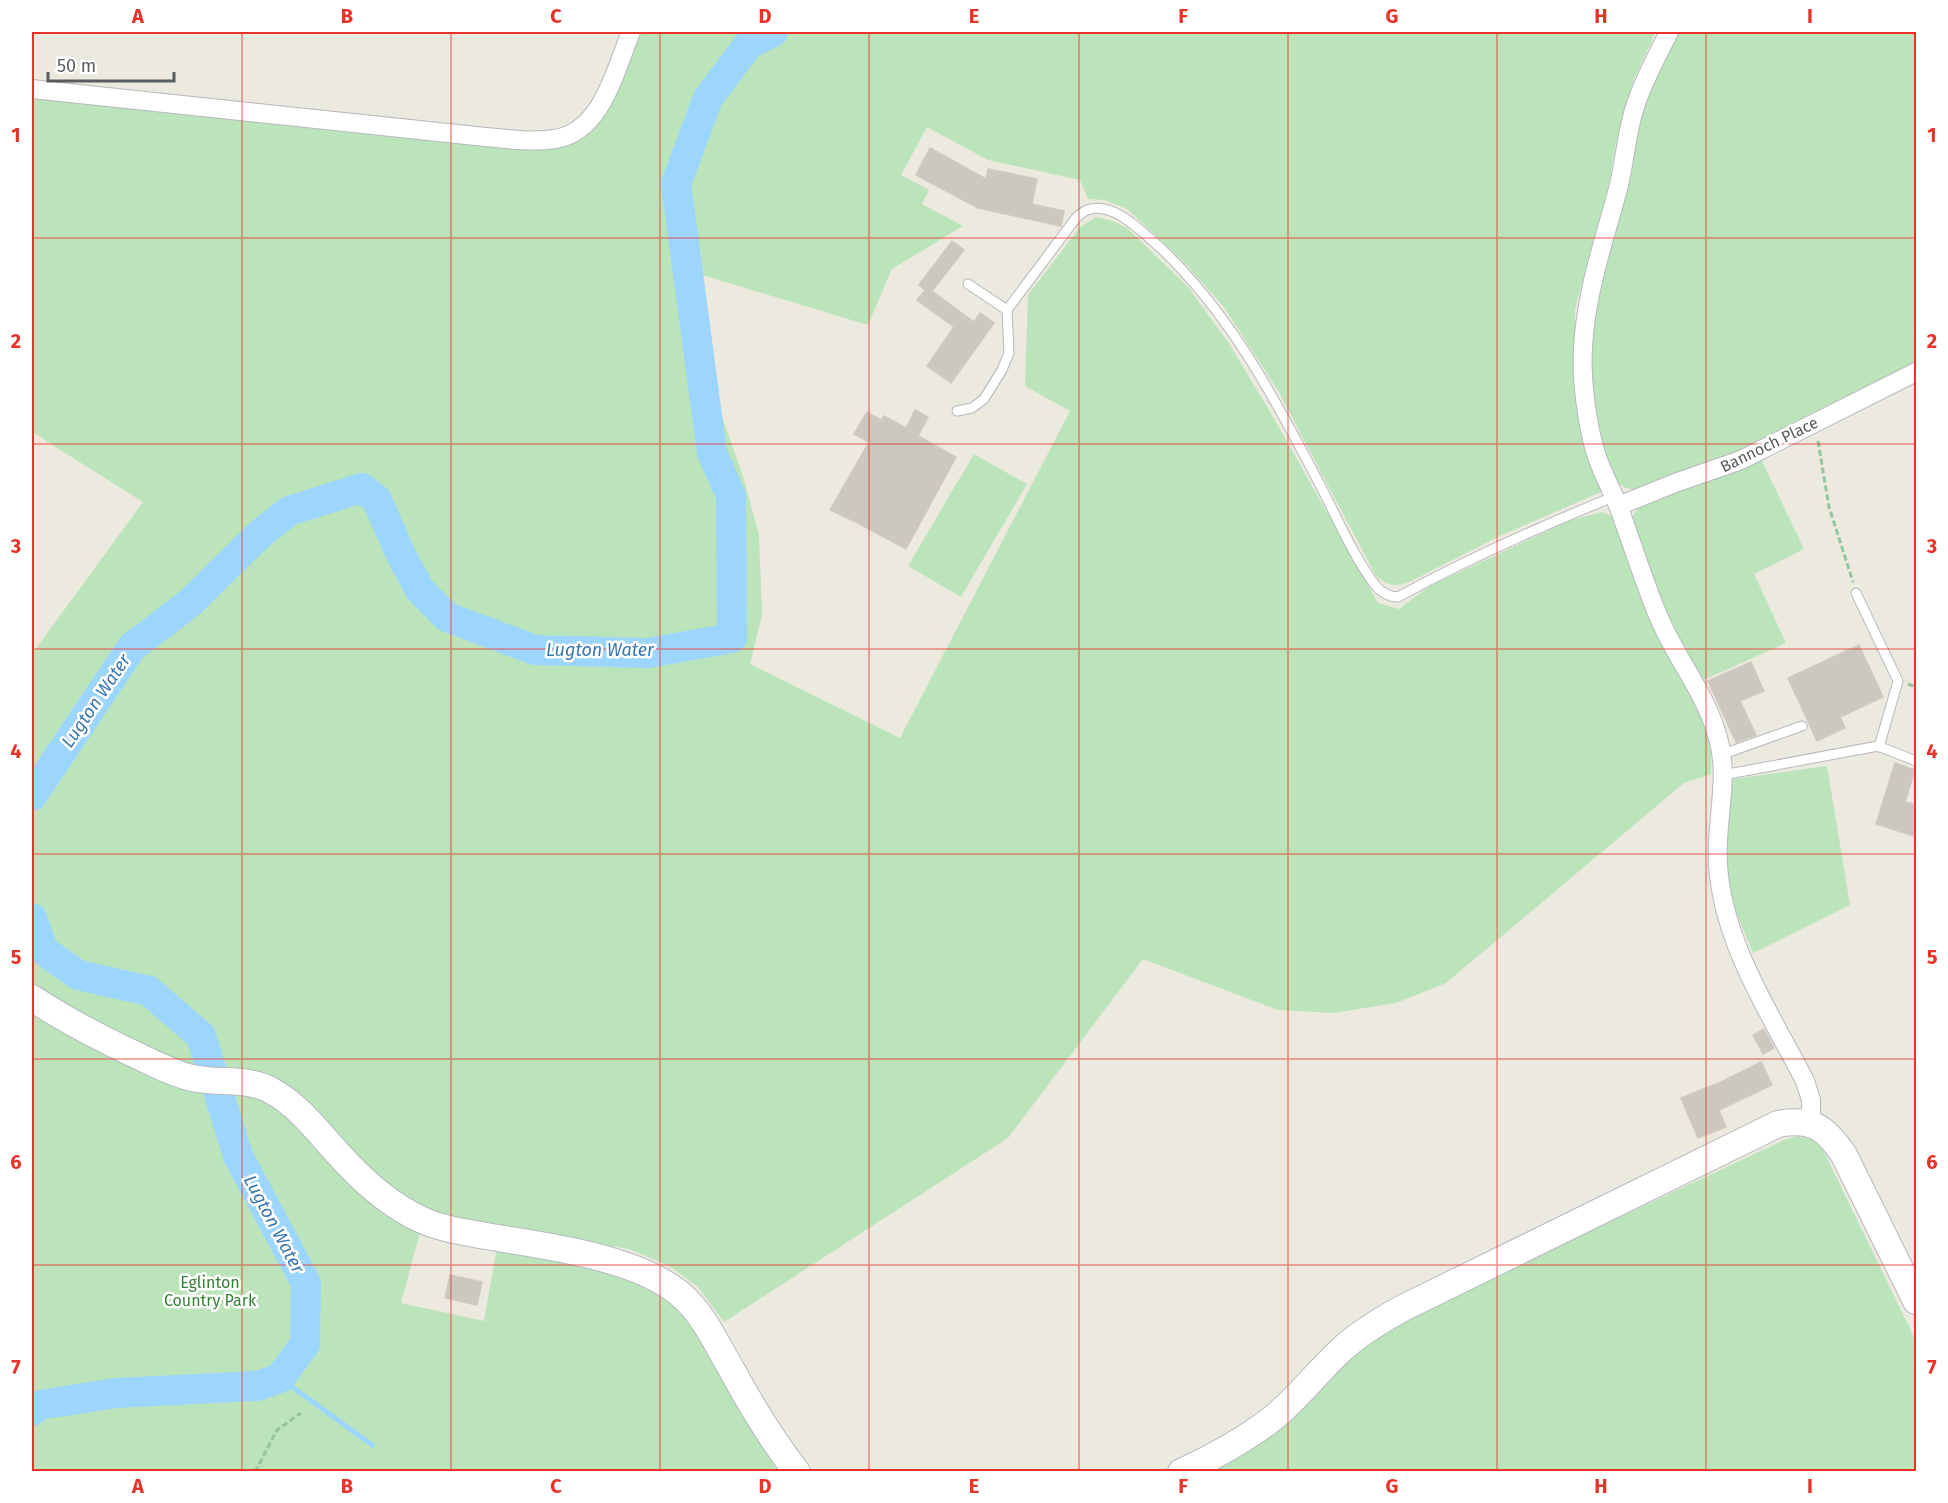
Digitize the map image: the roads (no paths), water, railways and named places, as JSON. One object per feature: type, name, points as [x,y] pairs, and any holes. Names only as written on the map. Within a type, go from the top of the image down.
[{"type":"main road","points":[[32,999],[124,1050],[172,1072],[202,1080],[259,1084],[287,1101],[378,1193],[422,1220],[450,1229],[579,1254],[622,1265],[657,1278],[679,1294],[706,1324],[761,1422],[797,1472]]},
{"type":"main road","points":[[1181,1472],[1244,1439],[1275,1416],[1342,1350],[1370,1326],[1778,1124],[1791,1122],[1811,1124],[1821,1128],[1832,1137],[1844,1155],[1917,1301]]},
{"type":"street","points":[[32,89],[476,136],[556,139],[578,131],[594,116],[631,32]]},
{"type":"street","points":[[1669,32],[1642,87],[1634,109],[1619,185],[1591,288],[1582,350],[1590,428],[1597,455],[1658,616],[1715,728],[1723,753],[1717,863],[1721,894],[1745,965],[1805,1081],[1811,1100],[1811,1124]]},
{"type":"street","name":"Bannoch Place","points":[[1615,501],[1741,460],[1917,372]]},
{"type":"lane","points":[[957,411],[972,408],[984,399],[1002,370],[1009,353],[1007,310],[1076,218],[1089,210],[1101,209],[1115,213],[1132,223],[1194,281],[1220,314],[1257,370],[1289,425],[1360,560],[1377,586],[1390,597],[1398,597],[1450,568],[1515,537],[1615,501]]},
{"type":"lane","points":[[968,284],[1007,310]]},
{"type":"lane","points":[[1856,593],[1898,681],[1879,747]]},
{"type":"lane","points":[[1723,753],[1802,726]]},
{"type":"lane","points":[[1723,775],[1879,747],[1917,761]]},
{"type":"waterway","name":"Lugton Water","points":[[32,796],[132,647],[191,602],[260,534],[289,511],[362,488],[377,500],[400,553],[420,590],[447,617],[535,650],[648,653],[732,638],[731,496],[712,453],[676,184],[708,98],[749,44],[773,32]]},
{"type":"waterway","name":"Lugton Water","points":[[32,918],[43,950],[78,975],[149,991],[201,1036],[238,1156],[306,1283],[305,1344],[280,1378],[257,1386],[116,1393],[39,1405],[32,1411]]},
{"type":"waterway","points":[[280,1378],[372,1445]]},
{"type":"park label","name":"Eglinton Country Park","points":[[210,1291]]}]
